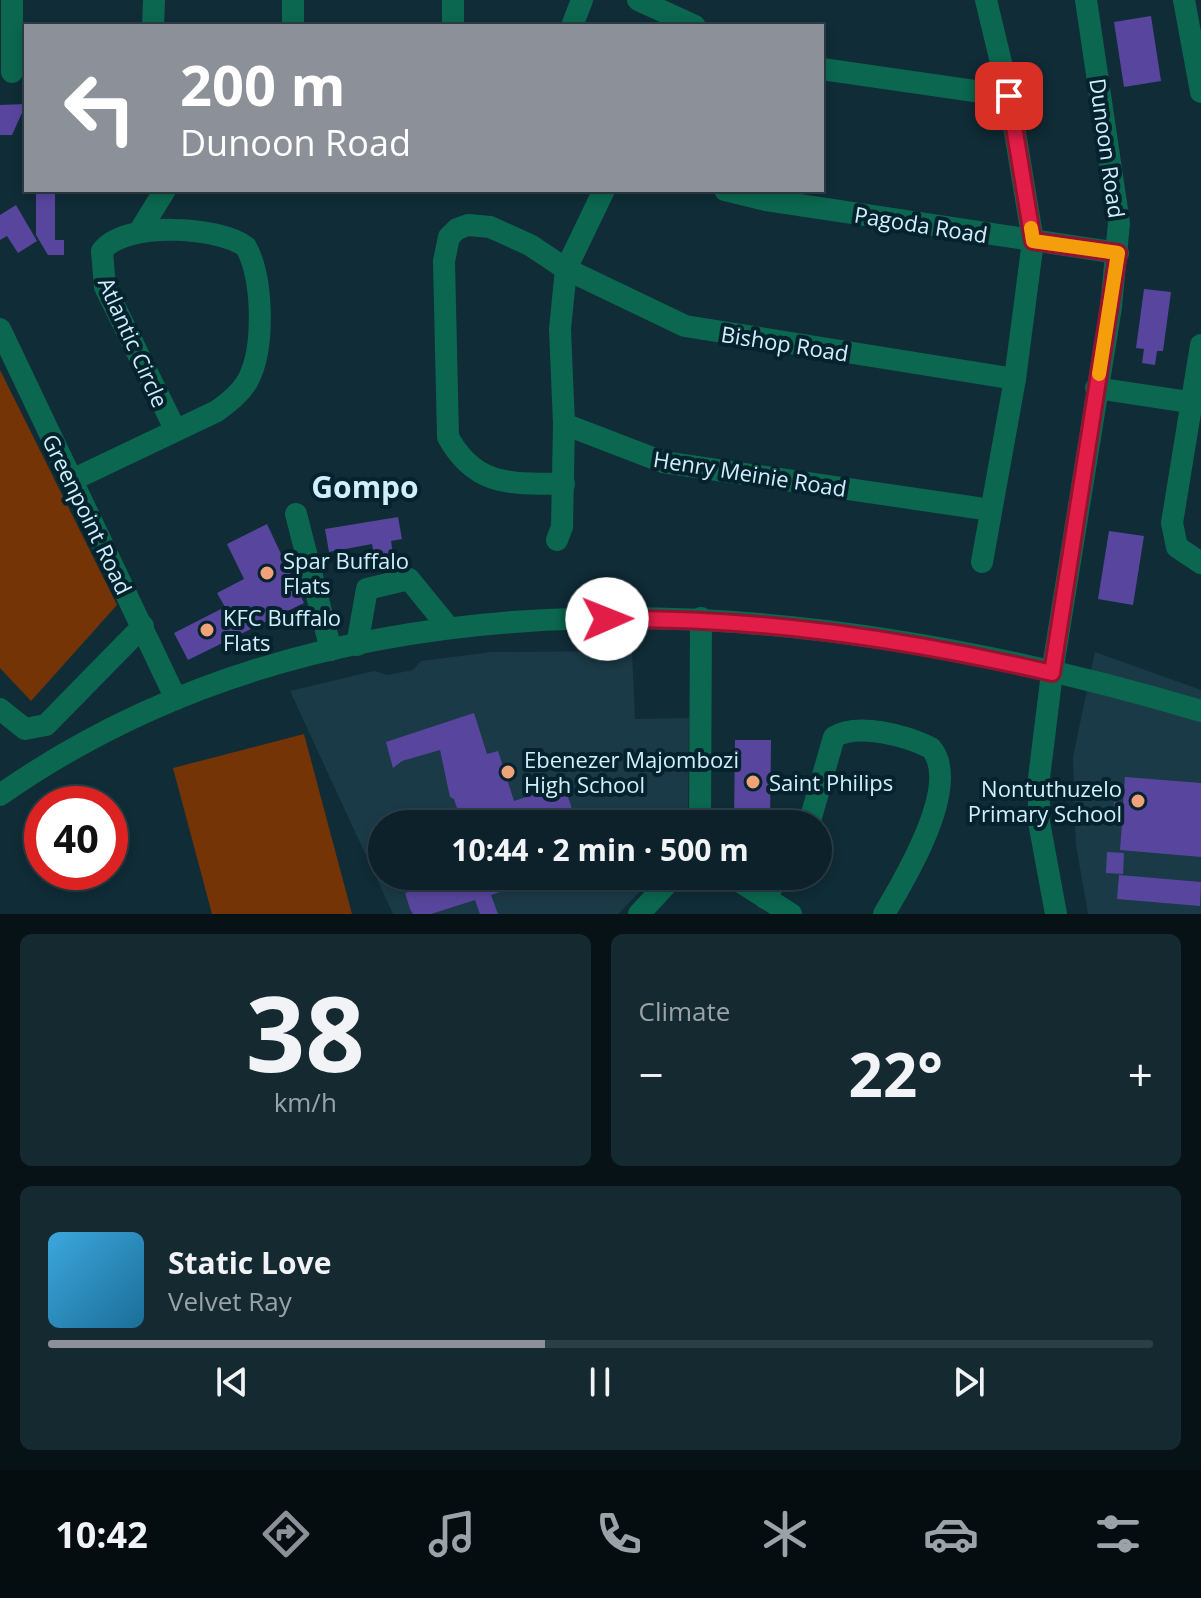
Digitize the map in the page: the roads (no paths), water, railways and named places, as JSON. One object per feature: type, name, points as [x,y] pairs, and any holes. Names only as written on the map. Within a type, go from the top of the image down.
[{"type":"street","points":[[12,0],[13,71]]},
{"type":"street","points":[[153,24],[154,0]]},
{"type":"street","points":[[293,0],[293,24]]},
{"type":"street","points":[[453,0],[453,24]]},
{"type":"street","points":[[573,24],[582,0]]},
{"type":"street","points":[[638,0],[691,24]]},
{"type":"street","points":[[982,562],[1015,379],[1033,241],[1009,96],[986,0]]},
{"type":"street","name":"Dunoon Road","points":[[1056,914],[1038,802],[1052,673],[1118,253],[1117,202],[1086,0]]},
{"type":"street","points":[[1184,0],[1201,92]]},
{"type":"street","points":[[824,69],[1009,96]]},
{"type":"street","points":[[139,232],[156,211],[164,192]]},
{"type":"street","points":[[557,540],[562,527],[564,484],[560,329],[566,269],[603,192]]},
{"type":"street","name":"Pagoda Road","points":[[733,192],[766,200],[1118,253]]},
{"type":"street","name":"Bishop Road","points":[[564,484],[498,483],[488,479],[448,437],[445,248],[457,229],[468,225],[490,227],[530,245],[566,269],[685,326],[1015,379]]},
{"type":"street","name":"Atlantic Circle","points":[[70,481],[217,411],[235,398],[248,380],[255,360],[258,277],[246,247],[234,237],[220,233],[139,232],[109,241],[102,251],[102,275],[175,429]]},
{"type":"street","name":"Greenpoint Road","points":[[0,329],[176,699]]},
{"type":"street","points":[[1201,345],[1197,403],[1172,523],[1177,547],[1201,563]]},
{"type":"street","points":[[1096,388],[1197,403]]},
{"type":"street","name":"Henry Meinie Road","points":[[564,424],[663,462],[991,510]]},
{"type":"street","points":[[296,514],[331,650]]},
{"type":"street","points":[[357,645],[367,589],[399,579],[409,579],[449,628]]},
{"type":"street","points":[[700,810],[701,618]]},
{"type":"street","points":[[0,795],[89,739],[176,699],[331,650],[449,628],[575,620],[701,618],[926,645],[1201,711]]},
{"type":"street","points":[[0,709],[25,729],[46,725],[143,626]]},
{"type":"street","points":[[814,810],[830,745],[841,732],[877,733],[931,748],[937,755],[941,773],[923,846],[884,914]]},
{"type":"street","points":[[639,914],[661,890]]},
{"type":"street","points":[[753,890],[791,914]]},
{"type":"street","points":[[765,898],[770,890]]},
{"type":"place","name":"Spar Buffalo Flats","points":[[267,573]]},
{"type":"place","name":"KFC Buffalo Flats","points":[[207,630]]},
{"type":"place","name":"Ebenezer Majombozi High School","points":[[508,772]]},
{"type":"place","name":"Saint Philips","points":[[753,782]]},
{"type":"place","name":"Nontuthuzelo Primary School","points":[[1138,801]]},
{"type":"district","name":"Gompo","points":[[365,486]]}]
